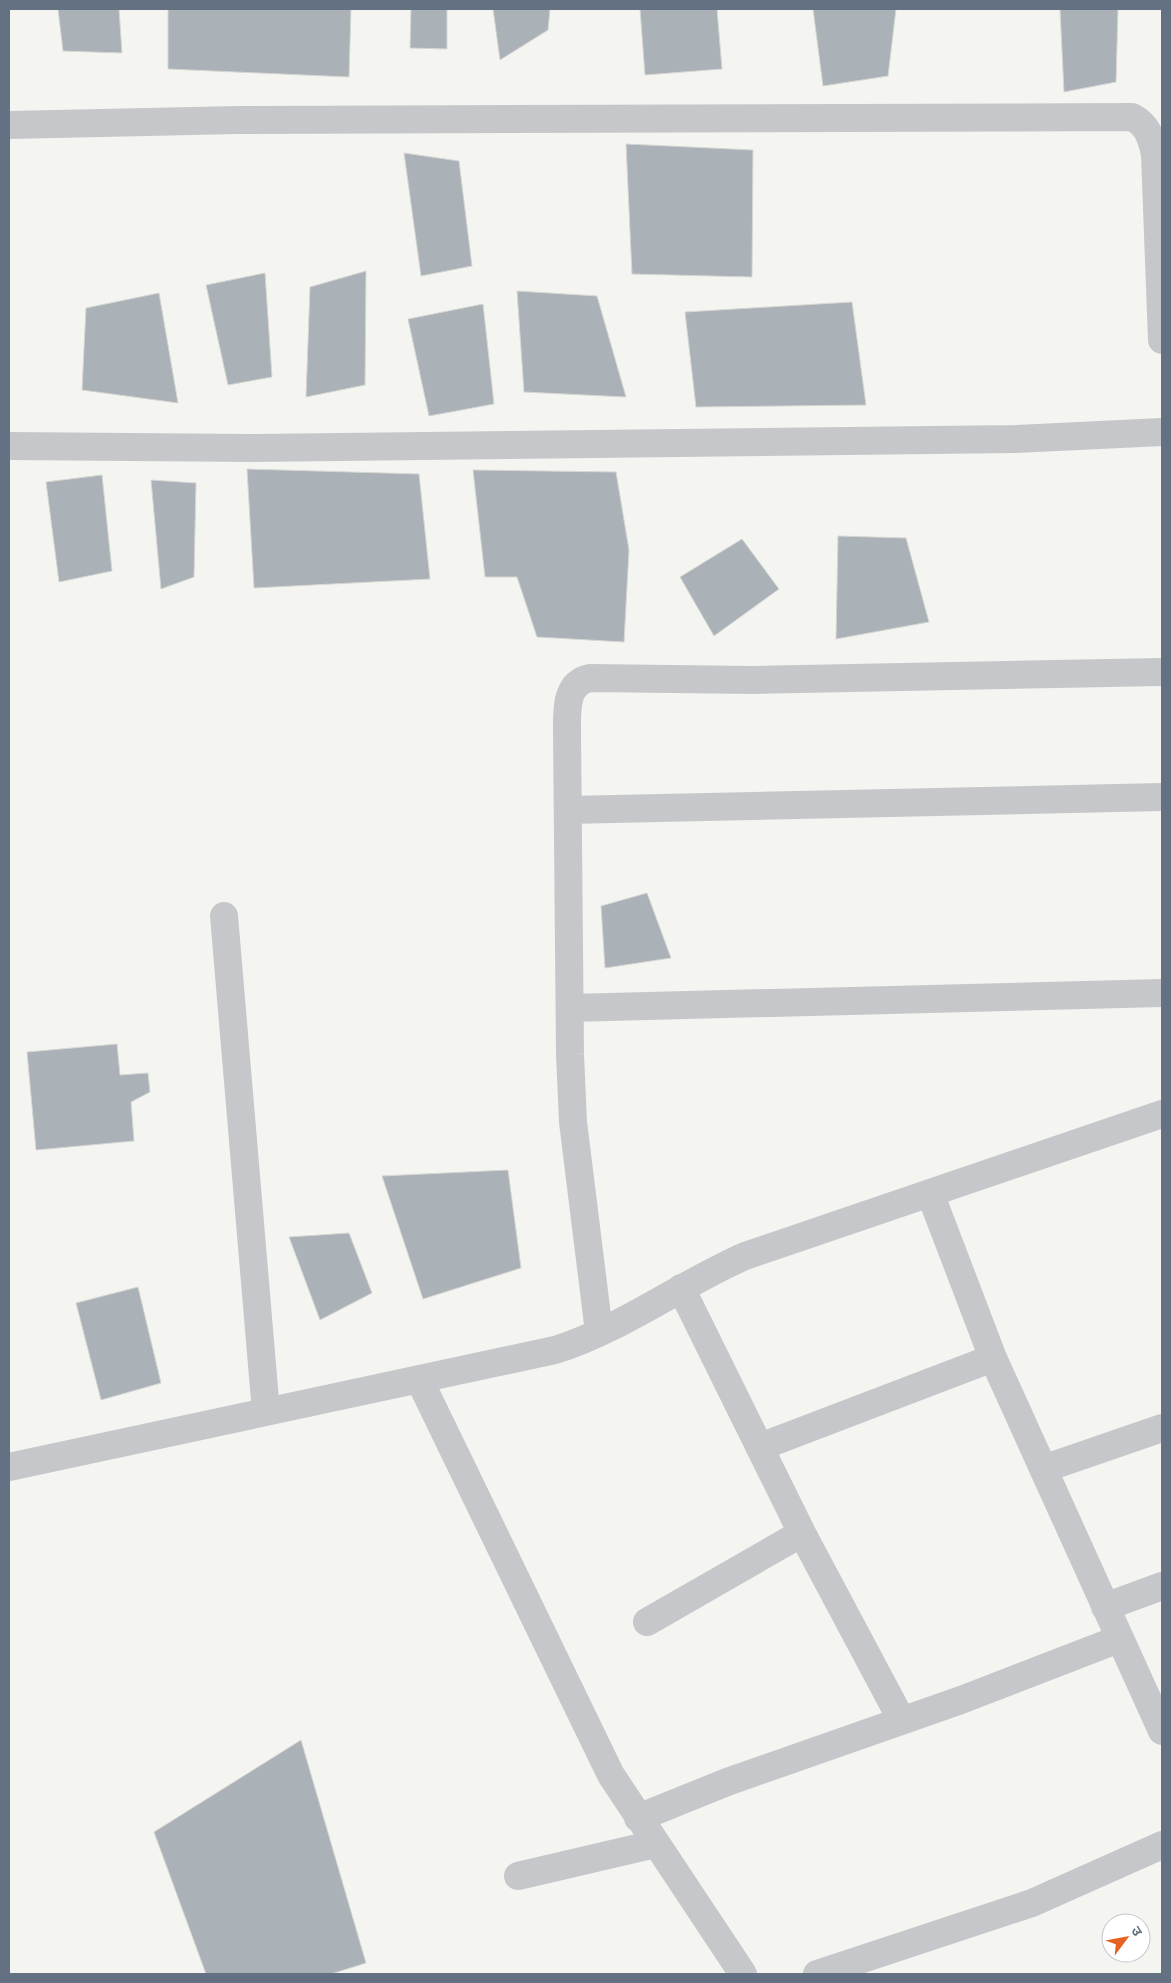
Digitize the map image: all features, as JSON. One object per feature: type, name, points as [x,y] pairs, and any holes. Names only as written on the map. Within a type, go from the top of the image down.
[{"type":"street","points":[[9,125],[238,120],[987,120],[1132,117],[1141,122],[1148,133],[1155,156],[1162,340]]},
{"type":"street","points":[[9,446],[251,448],[1016,440],[1162,432]]},
{"type":"street","points":[[599,1332],[573,1122],[567,707],[574,688],[585,679],[753,680],[1162,672]]},
{"type":"street","points":[[568,810],[1162,797]]},
{"type":"street","points":[[224,916],[266,1412]]},
{"type":"street","points":[[570,1008],[1162,993]]},
{"type":"street","points":[[9,1467],[555,1350],[599,1332],[745,1256],[1162,1114]]},
{"type":"street","points":[[930,1193],[993,1358],[1162,1732]]},
{"type":"street","points":[[681,1288],[802,1533],[902,1721]]},
{"type":"street","points":[[760,1447],[993,1358]]},
{"type":"street","points":[[419,1379],[598,1751],[638,1818],[743,1974]]},
{"type":"street","points":[[1043,1469],[1162,1428]]},
{"type":"street","points":[[648,1622],[802,1533]]},
{"type":"street","points":[[1105,1607],[1162,1586]]},
{"type":"street","points":[[638,1818],[727,1782],[902,1721],[1119,1639]]},
{"type":"street","points":[[518,1876],[655,1844]]},
{"type":"street","points":[[825,1973],[1032,1903],[1162,1845]]},
{"type":"building","points":[[58,9],[119,9],[122,53],[63,51]]},
{"type":"building","points":[[168,9],[351,9],[349,77],[168,69]]},
{"type":"building","points":[[411,9],[447,9],[447,49],[410,48]]},
{"type":"building","points":[[493,9],[550,9],[548,30],[500,60]]},
{"type":"building","points":[[640,9],[717,9],[722,69],[645,75]]},
{"type":"building","points":[[813,9],[896,9],[888,76],[823,86]]},
{"type":"building","points":[[1060,9],[1118,9],[1116,82],[1064,92]]},
{"type":"building","points":[[626,144],[753,150],[752,277],[632,274]]},
{"type":"building","points":[[404,153],[459,161],[472,266],[421,276]]},
{"type":"building","points":[[366,271],[365,385],[306,397],[310,287]]},
{"type":"building","points":[[265,273],[272,377],[228,385],[206,285]]},
{"type":"building","points":[[517,291],[597,296],[626,397],[524,392]]},
{"type":"building","points":[[159,293],[178,403],[82,390],[86,308]]},
{"type":"building","points":[[852,302],[866,405],[696,407],[685,312]]},
{"type":"building","points":[[483,304],[494,404],[429,416],[408,319]]},
{"type":"building","points":[[247,469],[419,474],[430,579],[254,588]]},
{"type":"building","points":[[473,470],[616,472],[629,550],[624,642],[537,637],[517,577],[485,577]]},
{"type":"building","points":[[102,475],[112,571],[59,582],[46,482]]},
{"type":"building","points":[[151,480],[196,483],[194,577],[161,589]]},
{"type":"building","points":[[838,536],[906,538],[929,622],[836,639]]},
{"type":"building","points":[[742,539],[779,589],[714,636],[680,577]]},
{"type":"building","points":[[647,893],[671,958],[605,968],[601,906]]},
{"type":"building","points":[[117,1044],[120,1075],[148,1073],[150,1092],[131,1102],[134,1141],[36,1150],[27,1052]]},
{"type":"building","points":[[508,1170],[521,1268],[423,1299],[382,1176]]},
{"type":"building","points":[[349,1233],[372,1293],[320,1320],[289,1237]]},
{"type":"building","points":[[138,1287],[161,1383],[101,1400],[76,1303]]},
{"type":"building","points":[[301,1740],[366,1963],[331,1974],[206,1974],[154,1832]]}]
